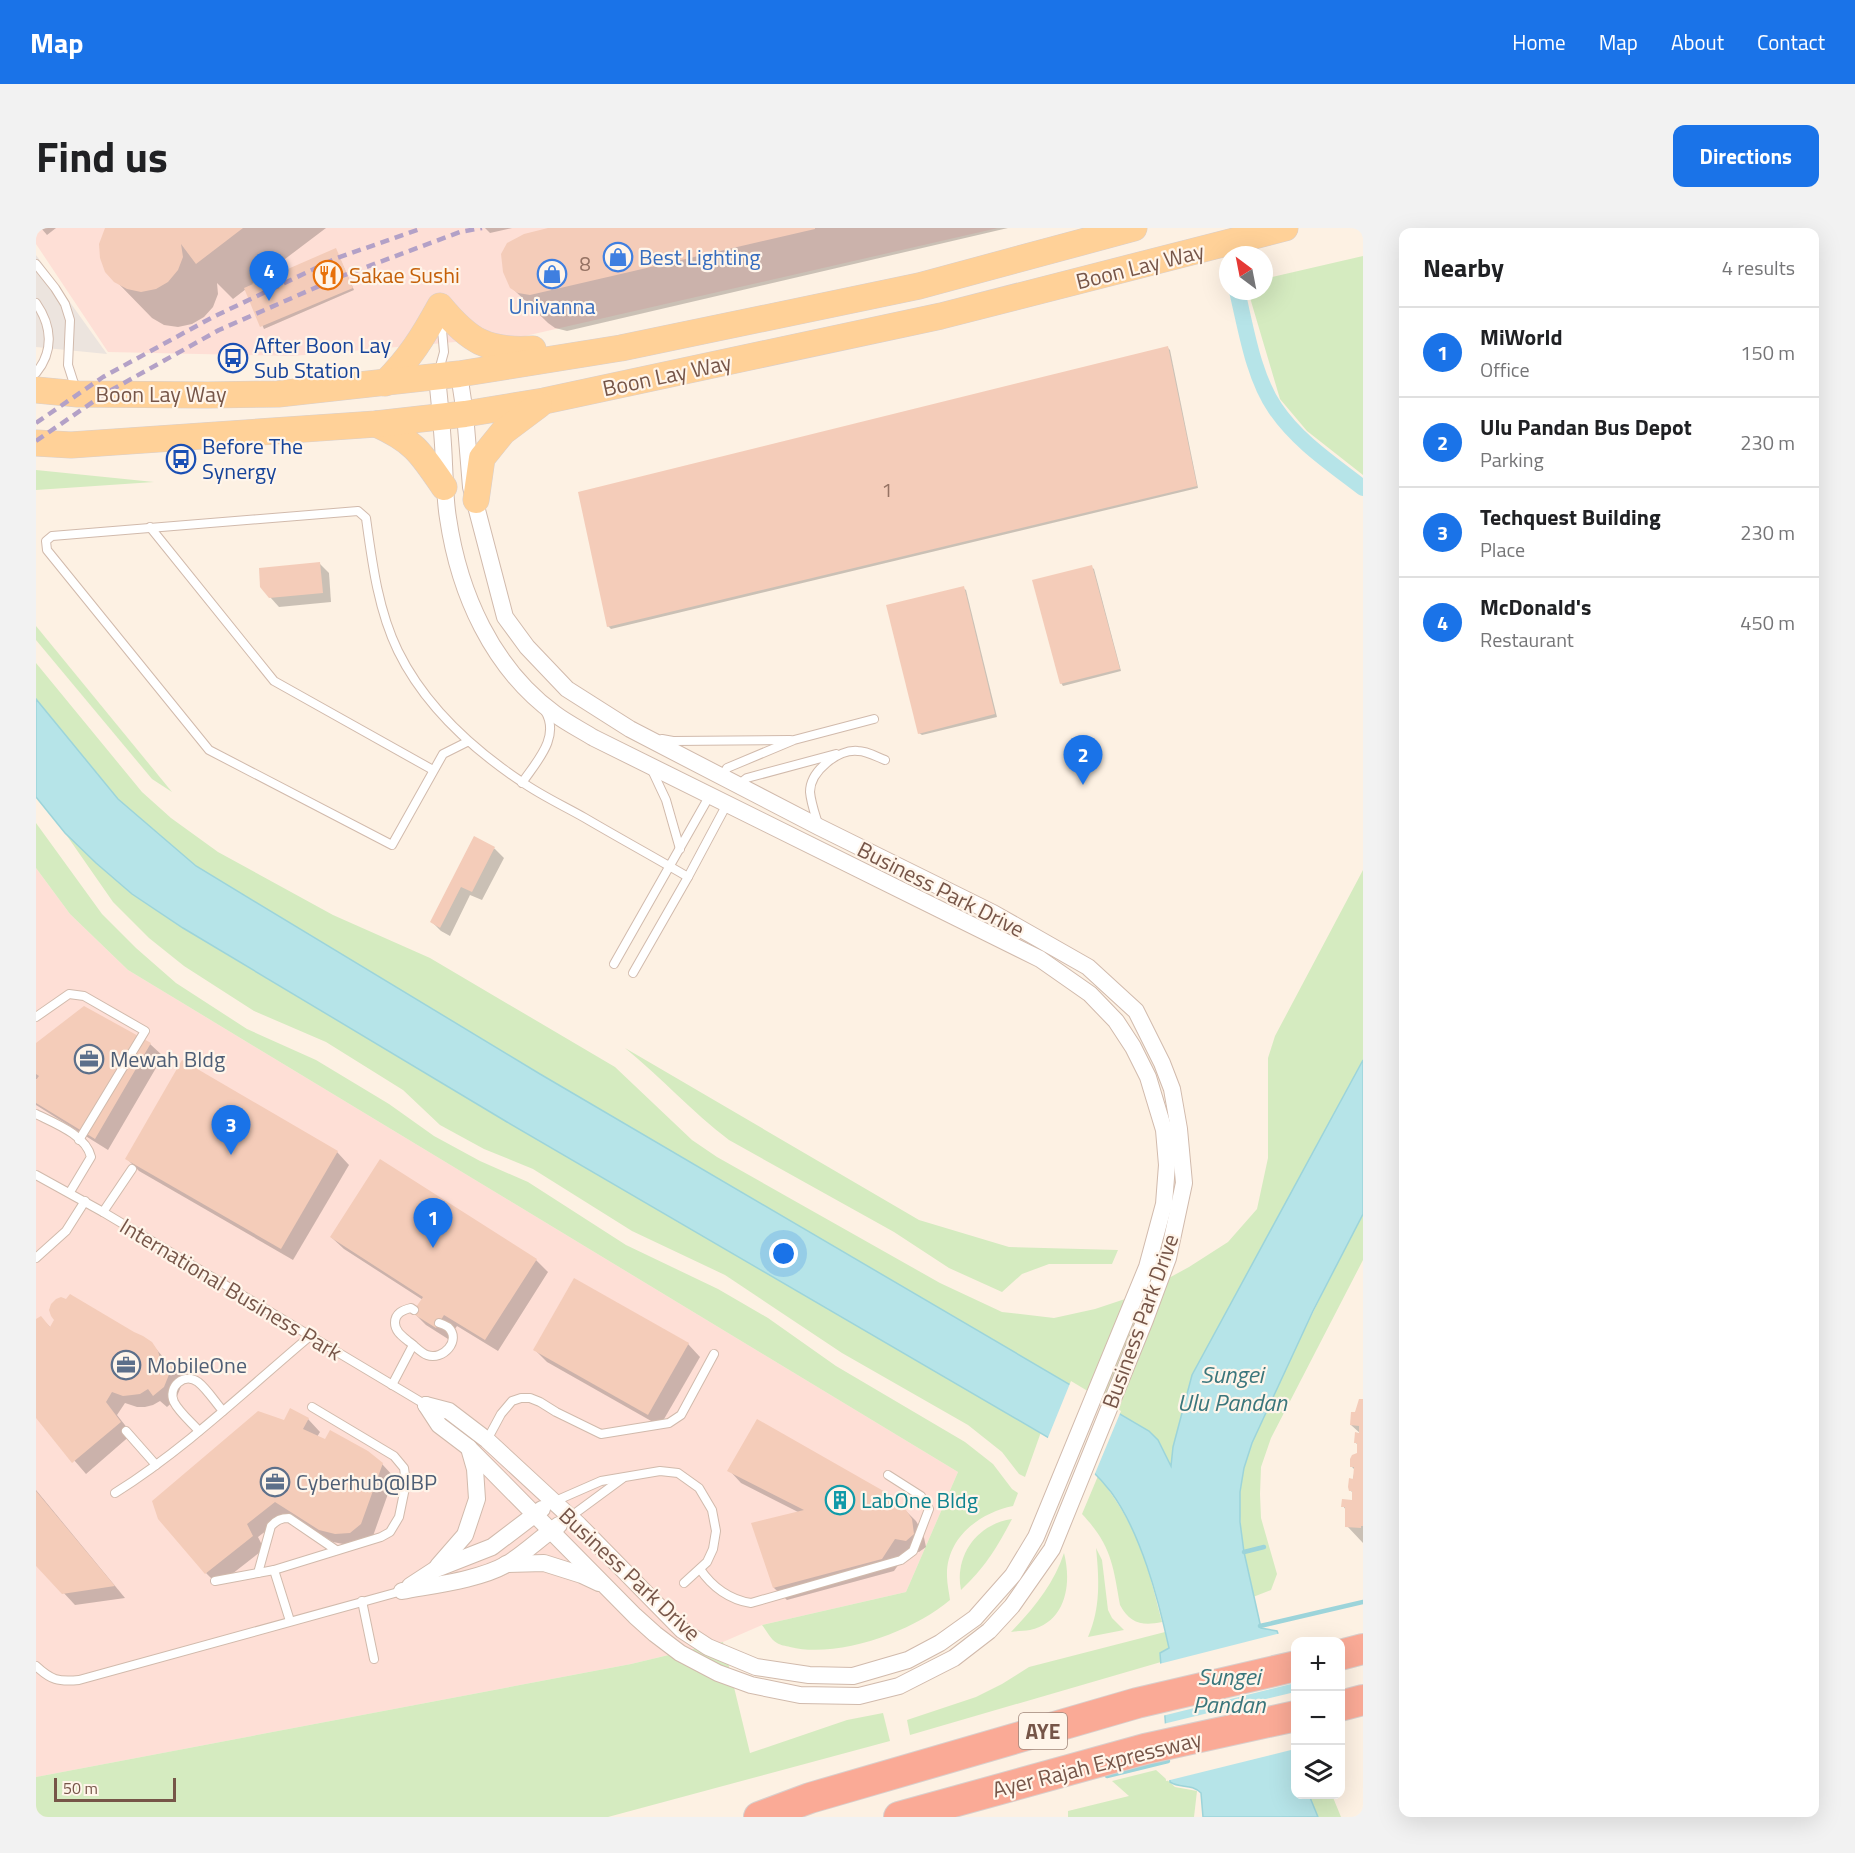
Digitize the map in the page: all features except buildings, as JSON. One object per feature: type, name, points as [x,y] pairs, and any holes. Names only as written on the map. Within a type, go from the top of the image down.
[{"type":"highway","points":[[1345,1654],[1363,1649]]},
{"type":"highway","name":"Ayer Rajah Expressway","points":[[759,1817],[810,1798],[1137,1703],[1291,1667]]},
{"type":"highway","points":[[1345,1705],[1363,1701]]},
{"type":"highway","name":"Ayer Rajah Expressway","points":[[899,1817],[1145,1749],[1291,1717]]},
{"type":"highway","points":[[735,1817],[810,1798]]},
{"type":"main road","name":"Boon Lay Way","points":[[36,390],[78,394],[278,394],[385,383],[450,370],[621,348],[919,286],[1134,228]]},
{"type":"main road","name":"Boon Lay Way","points":[[36,443],[71,445],[376,424],[544,401],[941,316],[1285,228]]},
{"type":"main road","points":[[385,383],[420,342],[440,306],[480,344],[499,349],[621,348]]},
{"type":"main road","points":[[476,500],[482,458],[503,432],[544,401]]},
{"type":"main road","points":[[376,424],[409,441],[424,457],[444,487]]},
{"type":"street","name":"Business Park Drive","points":[[450,370],[454,415],[505,617],[527,647],[567,689],[597,710],[819,827],[993,913],[1088,967],[1136,1011],[1162,1063],[1172,1089],[1179,1129],[1184,1183],[1168,1258],[1052,1549],[1012,1606],[989,1631],[954,1658],[924,1675],[899,1686],[859,1696],[800,1695],[751,1685],[718,1673],[680,1653],[655,1634],[535,1514]]},
{"type":"street","name":"Business Park Drive","points":[[450,370],[454,415],[444,487],[448,519],[463,587],[490,643],[511,672],[554,714],[594,738],[1040,959],[1090,994],[1116,1021],[1133,1047],[1148,1077],[1164,1130],[1167,1165],[1164,1204],[1147,1267],[1036,1537],[1013,1575],[975,1618],[940,1643],[908,1660],[853,1676],[809,1675],[756,1667],[708,1647],[682,1630],[553,1502]]},
{"type":"street","name":"International Business Park","points":[[426,1405],[449,1411],[487,1440],[553,1502]]},
{"type":"street","name":"International Business Park","points":[[426,1405],[439,1425],[468,1447],[535,1514]]},
{"type":"street","points":[[436,1569],[465,1535],[477,1499],[474,1469],[468,1447]]},
{"type":"street","points":[[402,1591],[436,1569],[492,1547],[553,1502]]},
{"type":"street","points":[[402,1591],[481,1574],[506,1564],[570,1517]]},
{"type":"street","points":[[506,1564],[544,1563],[582,1575],[608,1588]]},
{"type":"lane","points":[[36,264],[65,304],[70,320],[68,365],[78,394]]},
{"type":"lane","name":"Business Park Drive","points":[[440,306],[444,352],[450,370]]},
{"type":"lane","points":[[36,373],[43,364],[49,348],[48,324],[37,307]]},
{"type":"lane","name":"Business Park Drive","points":[[444,352],[450,370]]},
{"type":"lane","points":[[467,742],[443,754],[392,845],[209,750],[47,550],[45,541],[52,536],[358,511],[366,518],[378,592],[398,650],[419,687],[443,717],[467,742],[522,783],[688,877]]},
{"type":"lane","points":[[150,527],[274,681],[433,770]]},
{"type":"lane","points":[[522,783],[550,738],[549,717],[539,700]]},
{"type":"lane","points":[[722,777],[728,768],[794,740],[874,719]]},
{"type":"lane","points":[[640,734],[673,741],[794,740]]},
{"type":"lane","points":[[738,785],[747,778],[842,752],[859,750],[885,760]]},
{"type":"lane","points":[[819,827],[810,790],[815,772],[842,752]]},
{"type":"lane","points":[[650,766],[661,787],[680,849]]},
{"type":"lane","points":[[614,964],[710,795]]},
{"type":"lane","points":[[633,973],[728,804]]},
{"type":"lane","points":[[36,1017],[69,994],[84,996],[145,1031],[79,1140]]},
{"type":"lane","points":[[36,1114],[79,1140],[88,1149],[91,1157],[70,1192]]},
{"type":"lane","points":[[103,1212],[132,1169]]},
{"type":"lane","name":"International Business Park","points":[[36,1175],[70,1192],[426,1405]]},
{"type":"lane","points":[[36,1258],[66,1231],[85,1201]]},
{"type":"lane","points":[[414,1310],[411,1308],[403,1310],[397,1315],[394,1324],[398,1334],[427,1355],[438,1356],[445,1353],[451,1345],[452,1334],[448,1327],[439,1323]]},
{"type":"lane","points":[[115,1493],[156,1465],[199,1431],[309,1337]]},
{"type":"lane","points":[[392,1385],[413,1345]]},
{"type":"lane","points":[[487,1440],[501,1414],[512,1401],[521,1398],[530,1398],[540,1402],[556,1413],[601,1434],[669,1423],[681,1415],[714,1354]]},
{"type":"lane","points":[[199,1431],[175,1403],[172,1396],[178,1382],[192,1379],[198,1382],[222,1411]]},
{"type":"lane","points":[[215,1581],[274,1570],[381,1538],[390,1532],[399,1517],[406,1483],[404,1468],[394,1456],[312,1407]]},
{"type":"lane","points":[[126,1431],[156,1465]]},
{"type":"lane","points":[[553,1502],[601,1480],[660,1471],[678,1473],[699,1488],[711,1510],[716,1531],[713,1549],[707,1562],[684,1584]]},
{"type":"lane","points":[[700,1569],[707,1579],[722,1592],[738,1601],[751,1603],[901,1560],[913,1551],[929,1509],[921,1496],[888,1475]]},
{"type":"lane","points":[[570,1517],[623,1478]]},
{"type":"lane","points":[[258,1573],[271,1526],[282,1518],[289,1518],[336,1550]]},
{"type":"lane","points":[[274,1570],[290,1621]]},
{"type":"lane","points":[[36,1666],[48,1677],[56,1680],[79,1680],[402,1591]]},
{"type":"lane","points":[[362,1601],[374,1659]]},
{"type":"shaded area","points":[[36,228],[998,228],[525,336],[293,356],[108,352],[36,244]]},
{"type":"shaded area","points":[[36,255],[107,354],[36,347]]},
{"type":"shaded area","points":[[36,868],[70,914],[128,970],[958,1472],[906,1592],[762,1625],[723,1642],[631,1664],[36,1777]]},
{"type":"green space","points":[[1363,256],[1363,475],[1307,431],[1280,399],[1251,300],[1273,300],[1273,277]]},
{"type":"green space","points":[[36,470],[154,482],[36,490]]},
{"type":"green space","points":[[36,626],[172,792],[152,779],[36,640]]},
{"type":"green space","points":[[36,663],[142,792],[171,818],[218,852],[333,915],[430,958],[615,1067],[692,1140],[717,1157],[940,1283],[1002,1312],[1054,1318],[1095,1309],[1128,1298],[1189,1267],[1228,1242],[1257,1209],[1268,1158],[1268,1058],[1275,1036],[1363,870],[1363,1060],[1192,1375],[1173,1447],[1172,1467],[1158,1440],[1149,1431],[540,1074],[196,866],[118,799],[36,699]]},
{"type":"green space","points":[[36,823],[102,914],[176,983],[247,1029],[316,1060],[389,1104],[434,1136],[480,1161],[528,1182],[626,1245],[718,1289],[768,1318],[836,1366],[965,1442],[993,1464],[1012,1489],[1018,1493],[1013,1506],[1000,1509],[977,1521],[958,1539],[948,1562],[947,1579],[950,1600],[917,1622],[896,1632],[852,1646],[809,1650],[775,1642],[762,1625],[906,1592],[958,1472],[128,970],[70,914],[36,868]]},
{"type":"green space","points":[[65,833],[132,894],[183,928],[507,1122],[1041,1432],[1025,1477],[1019,1474],[1002,1452],[968,1425],[842,1353],[725,1275],[632,1231],[533,1169],[484,1149],[440,1125],[403,1090],[326,1042],[254,1011],[184,966],[149,938],[113,902]]},
{"type":"green space","points":[[625,1048],[919,1220],[1009,1247],[1118,1250],[1112,1264],[1049,1264],[1022,1274],[1002,1292],[949,1268],[894,1232],[729,1140]]},
{"type":"green space","points":[[1363,1214],[1363,1260],[1271,1438],[1261,1467],[1261,1518],[1277,1574],[1271,1590],[1253,1597],[1240,1519],[1241,1480],[1244,1467],[1285,1371]]},
{"type":"green space","points":[[1098,1476],[1111,1493],[1140,1546],[1162,1622],[1149,1624],[1133,1620],[1120,1605],[1115,1578],[1105,1546],[1082,1514]]},
{"type":"green space","points":[[1012,1519],[990,1557],[961,1590],[961,1565],[971,1544],[988,1527]]},
{"type":"green space","points":[[1096,1548],[1102,1560],[1108,1610],[1112,1618],[1124,1630],[1088,1637],[1097,1604]]},
{"type":"green space","points":[[1064,1553],[1066,1589],[1059,1610],[1042,1626],[1011,1632],[1042,1596],[1055,1575]]},
{"type":"green space","points":[[1165,1632],[1169,1648],[1161,1653],[1161,1662],[910,1735],[907,1720],[976,1697],[1029,1667]]},
{"type":"green space","points":[[723,1642],[750,1753],[847,1720],[883,1713],[890,1741],[608,1817],[36,1817],[36,1777],[631,1664]]},
{"type":"green space","points":[[1156,1770],[1175,1787],[1197,1791],[1194,1817],[1068,1817],[1068,1811],[1129,1796],[1112,1781]]},
{"type":"green space","points":[[1311,1799],[1334,1799],[1341,1817],[1318,1817]]},
{"type":"water","name":"Sungei Pandan","points":[[36,699],[118,799],[196,866],[540,1074],[1149,1431],[1158,1440],[1171,1466],[1173,1447],[1192,1375],[1363,1060],[1363,1214],[1313,1311],[1252,1443],[1244,1468],[1240,1492],[1240,1522],[1244,1552],[1261,1628],[1277,1631],[1291,1668],[1291,1799],[1311,1799],[1318,1817],[1203,1817],[1201,1793],[1193,1788],[1170,1782],[1160,1653],[1169,1648],[1154,1587],[1140,1546],[1122,1508],[1101,1480],[1068,1449],[507,1122],[183,928],[132,894],[96,863],[65,833],[36,797]]},
{"type":"pier","points":[[1071,1381],[1121,1411],[1094,1476],[1067,1451],[1047,1440]]},
{"type":"pier","points":[[1281,1633],[1291,1658],[1291,1684],[1162,1716],[1159,1664]]},
{"type":"pier","points":[[1291,1693],[1291,1750],[1166,1781],[1163,1724]]},
{"type":"waterway","points":[[1239,300],[1256,367],[1275,408],[1304,441],[1363,488]]},
{"type":"waterway","points":[[1244,1552],[1264,1547]]},
{"type":"waterway","points":[[1260,1626],[1363,1602]]},
{"type":"waterway","points":[[1107,1776],[1168,1761]]},
{"type":"railway","points":[[36,423],[103,377],[213,317],[337,258],[423,228]]},
{"type":"railway","points":[[36,441],[106,393],[219,330],[342,276],[460,232],[482,228]]},
{"type":"place","name":"Best Lighting","points":[[618,257]]},
{"type":"place","name":"Univanna","points":[[552,274]]},
{"type":"place","name":"Sakae Sushi","points":[[328,275]]},
{"type":"place","name":"McDonald's","points":[[269,301]]},
{"type":"place","name":"After Boon Lay Sub Station","points":[[233,358]]},
{"type":"place","name":"Before The Synergy","points":[[181,459]]},
{"type":"place","name":"Ulu Pandan Bus Depot","points":[[1083,785]]},
{"type":"place","name":"Mewah Bldg","points":[[89,1059]]},
{"type":"place","name":"Techquest Building","points":[[231,1155]]},
{"type":"place","name":"MiWorld","points":[[433,1248]]},
{"type":"place","name":"MobileOne","points":[[126,1365]]},
{"type":"place","name":"Cyberhub@IBP","points":[[275,1482]]},
{"type":"place","name":"LabOne Bldg","points":[[840,1500]]},
{"type":"water label","name":"Sungei Ulu Pandan","points":[[1232,1388]]}]
